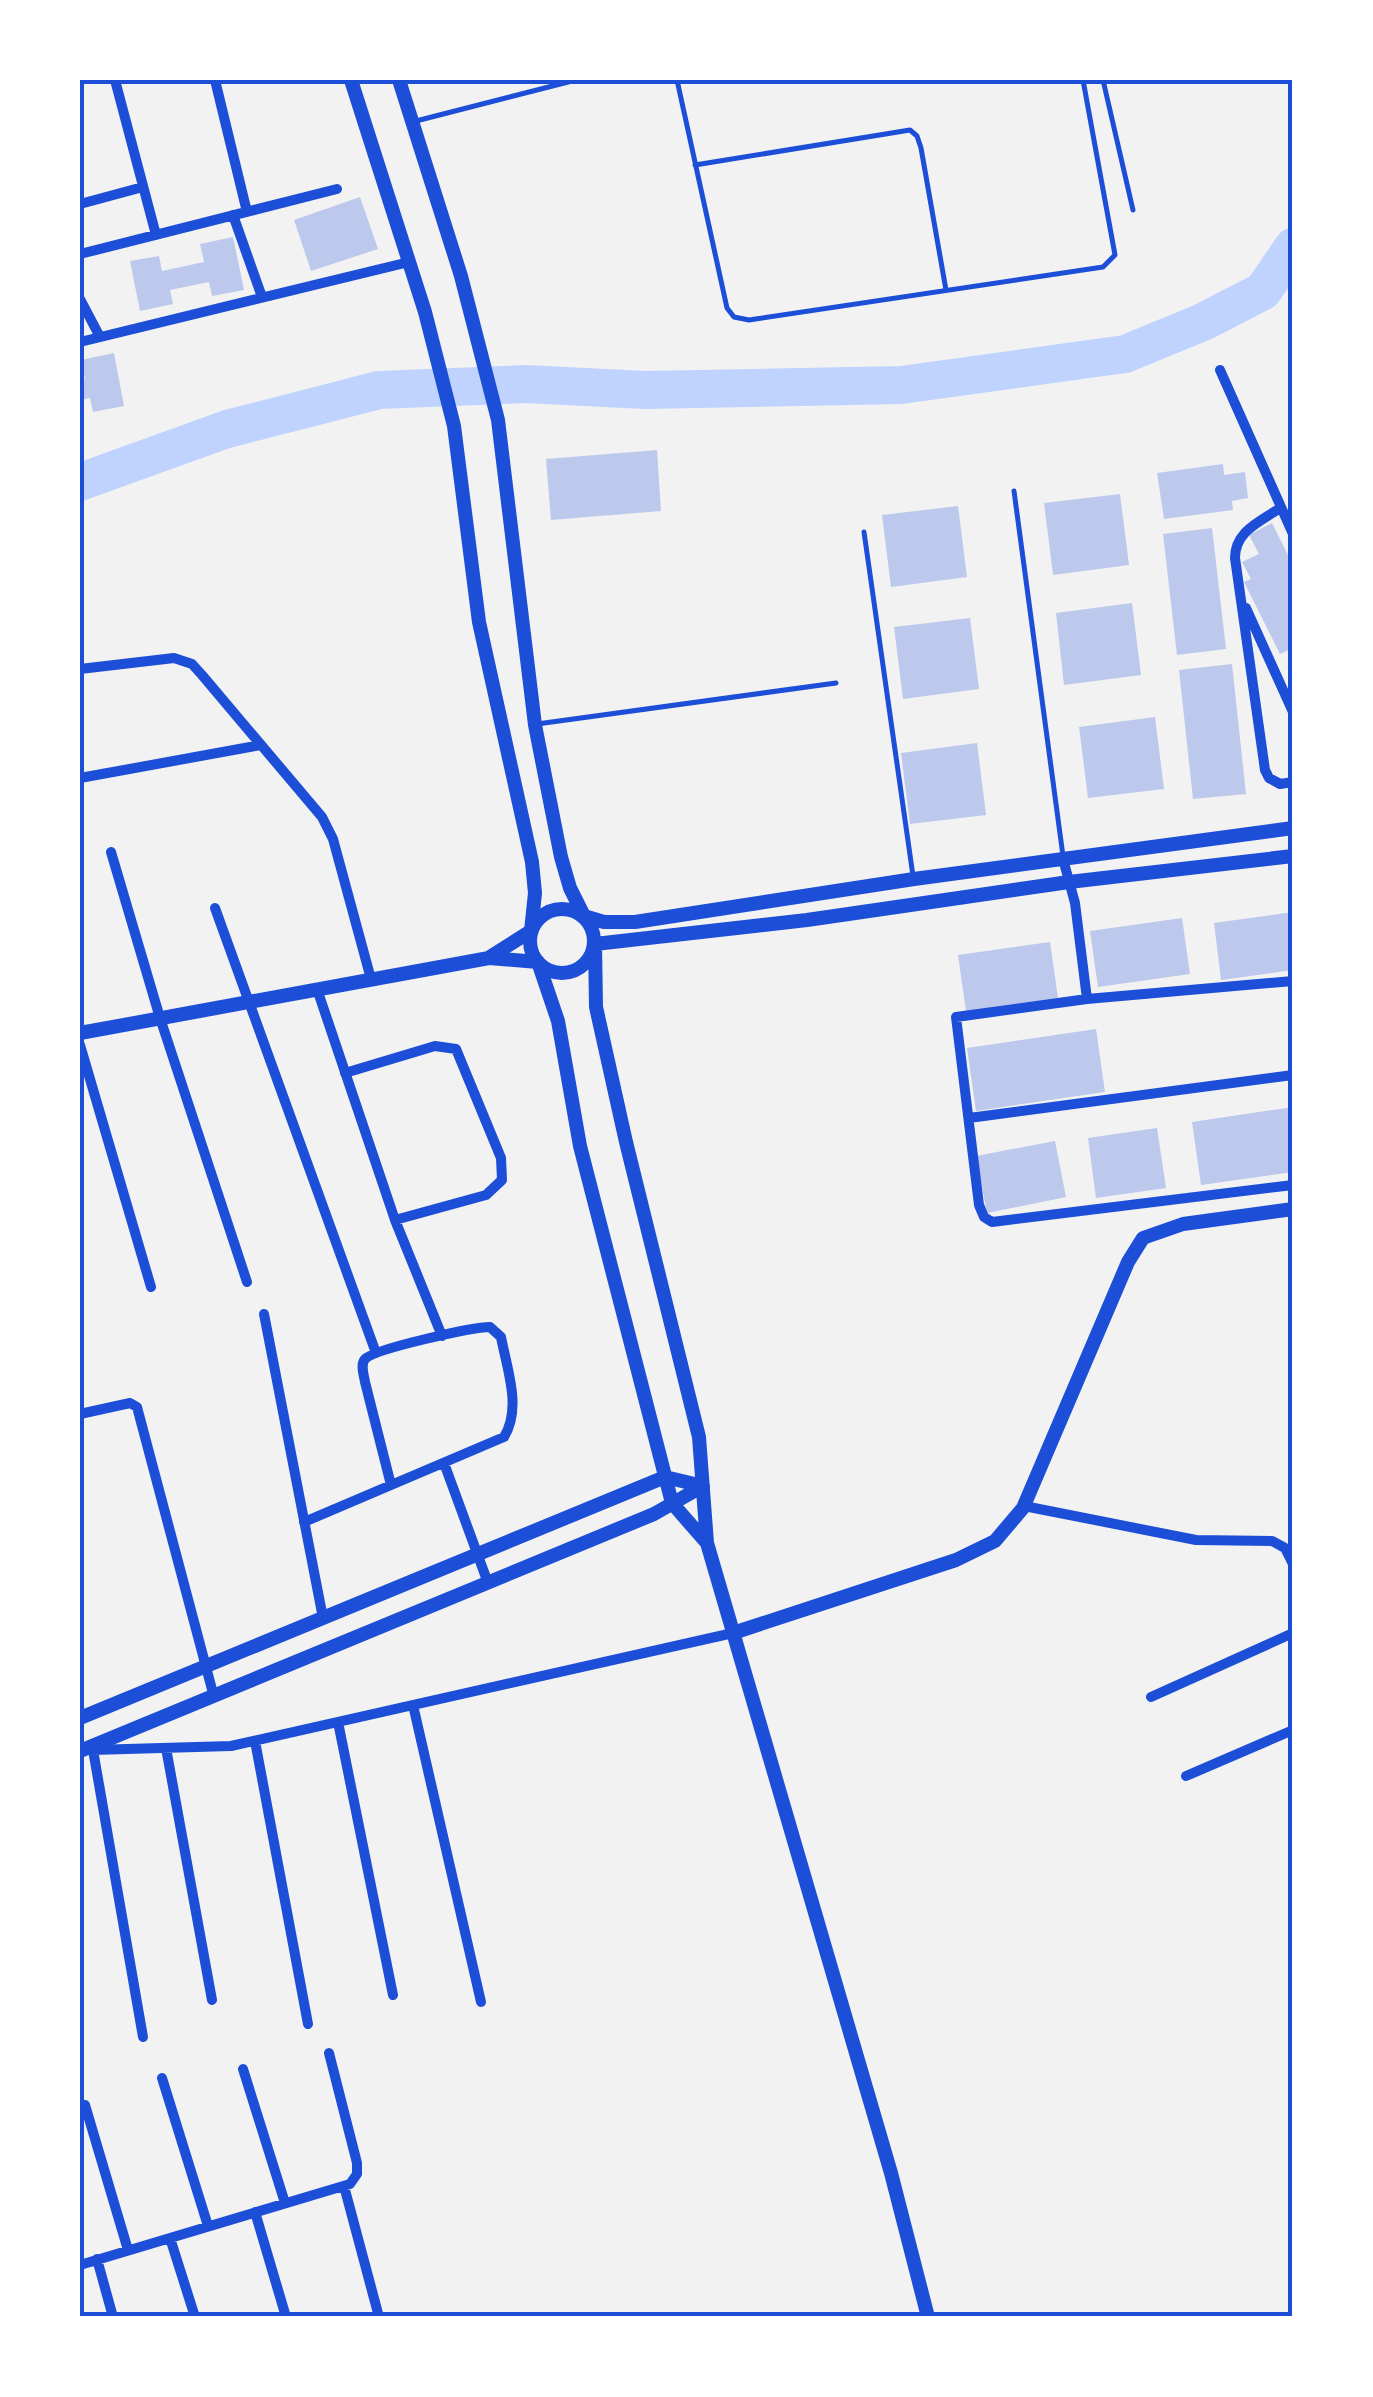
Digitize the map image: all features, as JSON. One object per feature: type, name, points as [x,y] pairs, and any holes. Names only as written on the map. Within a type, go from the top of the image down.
[{"type":"street","points":[[115,80],[156,235]]},
{"type":"street","points":[[215,80],[247,212]]},
{"type":"street","points":[[351,80],[425,312],[454,426],[480,622],[532,862],[535,893],[530,942],[558,1022],[580,1146],[672,1503],[706,1543]]},
{"type":"street","points":[[400,80],[461,276],[498,420],[536,724],[561,857],[595,944],[596,1007],[699,1436],[706,1543],[892,2173],[928,2317]]},
{"type":"street","points":[[80,204],[143,187]]},
{"type":"street","points":[[80,254],[337,190]]},
{"type":"street","points":[[233,215],[262,298]]},
{"type":"street","points":[[80,342],[409,262]]},
{"type":"street","points":[[80,298],[100,337]]},
{"type":"street","points":[[1220,370],[1293,534]]},
{"type":"street","points":[[1280,508],[1235,544],[1265,770],[1280,784],[1293,782]]},
{"type":"street","points":[[1240,597],[1293,712]]},
{"type":"street","points":[[80,669],[174,658],[192,664],[322,817],[334,838],[371,978]]},
{"type":"street","points":[[80,778],[261,744]]},
{"type":"street","points":[[489,958],[531,931],[544,914],[554,910],[575,911],[604,922],[636,922],[914,879],[1293,828]]},
{"type":"street","points":[[111,852],[246,1282]]},
{"type":"street","points":[[595,944],[1293,856]]},
{"type":"street","points":[[1063,859],[1075,903],[1087,999]]},
{"type":"street","points":[[215,908],[376,1353]]},
{"type":"street","points":[[80,1033],[489,958],[538,962],[557,973],[568,973],[586,963],[595,944]]},
{"type":"street","points":[[1293,981],[1087,999],[956,1017],[978,1205],[992,1222],[1293,1185]]},
{"type":"street","points":[[317,989],[394,1220],[442,1336]]},
{"type":"street","points":[[80,1045],[151,1287]]},
{"type":"street","points":[[345,1073],[435,1046],[456,1049],[500,1158],[502,1180],[486,1195],[394,1220]]},
{"type":"street","points":[[969,1118],[1293,1075]]},
{"type":"street","points":[[87,1750],[231,1746],[255,1741],[733,1634],[956,1560],[996,1541],[1024,1506],[1128,1262],[1143,1238],[1183,1224],[1293,1209]]},
{"type":"street","points":[[264,1314],[323,1618]]},
{"type":"street","points":[[304,1522],[504,1437],[512,1424],[513,1405],[501,1336],[490,1328],[442,1336],[366,1358],[362,1367],[391,1485]]},
{"type":"street","points":[[80,1414],[130,1403],[137,1408],[214,1697]]},
{"type":"street","points":[[444,1462],[488,1583]]},
{"type":"street","points":[[80,1718],[665,1476],[703,1486]]},
{"type":"street","points":[[87,1750],[488,1583],[703,1486]]},
{"type":"street","points":[[1024,1506],[1196,1540],[1272,1541],[1284,1548],[1293,1564]]},
{"type":"street","points":[[1151,1697],[1293,1633]]},
{"type":"street","points":[[413,1705],[481,2002]]},
{"type":"street","points":[[338,1722],[392,1995]]},
{"type":"street","points":[[1186,1776],[1293,1730]]},
{"type":"street","points":[[255,1741],[308,2024]]},
{"type":"street","points":[[166,1748],[212,2000]]},
{"type":"street","points":[[87,1750],[143,2036]]},
{"type":"street","points":[[80,2264],[350,2184],[357,2174],[358,2162],[329,2054]]},
{"type":"street","points":[[243,2069],[285,2203]]},
{"type":"street","points":[[162,2078],[208,2226]]},
{"type":"street","points":[[85,2106],[128,2250]]},
{"type":"street","points":[[344,2186],[379,2317]]},
{"type":"street","points":[[256,2212],[286,2317]]},
{"type":"street","points":[[170,2238],[195,2317]]},
{"type":"street","points":[[97,2260],[113,2317]]},
{"type":"lane","points":[[413,121],[576,80]]},
{"type":"lane","points":[[677,80],[726,308],[734,317],[749,320],[1103,267],[1114,255],[1083,80]]},
{"type":"lane","points":[[1102,80],[1133,210]]},
{"type":"lane","points":[[695,165],[910,130],[921,148],[946,290]]},
{"type":"lane","points":[[1014,491],[1063,859]]},
{"type":"lane","points":[[864,532],[914,879]]},
{"type":"lane","points":[[536,724],[836,683]]},
{"type":"building","points":[[360,197],[378,249],[311,271],[294,220]]},
{"type":"building","points":[[233,237],[244,290],[212,296],[209,282],[170,290],[173,304],[140,311],[130,261],[159,256],[162,271],[204,262],[200,244]]},
{"type":"building","points":[[114,353],[124,406],[93,412],[90,398],[80,400],[80,379],[85,379],[81,360]]},
{"type":"building","points":[[657,450],[661,511],[551,520],[546,459]]},
{"type":"building","points":[[1223,464],[1224,475],[1245,472],[1248,498],[1232,501],[1233,510],[1164,519],[1157,473]]},
{"type":"building","points":[[1120,494],[1129,565],[1053,575],[1044,503]]},
{"type":"building","points":[[958,506],[967,577],[891,587],[882,515]]},
{"type":"building","points":[[1272,523],[1293,565],[1293,648],[1280,654],[1244,582],[1251,579],[1242,562],[1259,554],[1249,535]]},
{"type":"building","points":[[1212,528],[1226,649],[1177,655],[1163,534]]},
{"type":"building","points":[[1132,603],[1141,675],[1064,685],[1056,613]]},
{"type":"building","points":[[970,618],[979,689],[903,699],[894,627]]},
{"type":"building","points":[[1232,664],[1246,794],[1193,799],[1179,670]]},
{"type":"building","points":[[1155,717],[1164,789],[1088,798],[1079,727]]},
{"type":"building","points":[[977,743],[986,815],[910,824],[901,753]]},
{"type":"building","points":[[1293,912],[1293,970],[1221,980],[1214,923]]},
{"type":"building","points":[[1182,918],[1190,974],[1098,987],[1090,931]]},
{"type":"building","points":[[1050,942],[1058,998],[966,1011],[958,955]]},
{"type":"building","points":[[1096,1029],[1105,1092],[976,1111],[967,1048]]},
{"type":"building","points":[[1293,1107],[1293,1172],[1201,1185],[1192,1122]]},
{"type":"building","points":[[1157,1128],[1166,1188],[1096,1198],[1088,1138]]},
{"type":"building","points":[[1055,1141],[1066,1197],[987,1213],[976,1156]]},
{"type":"waterway","points":[[80,482],[227,429],[379,390],[526,384],[645,390],[901,385],[1125,354],[1203,322],[1263,291],[1293,247]]}]
